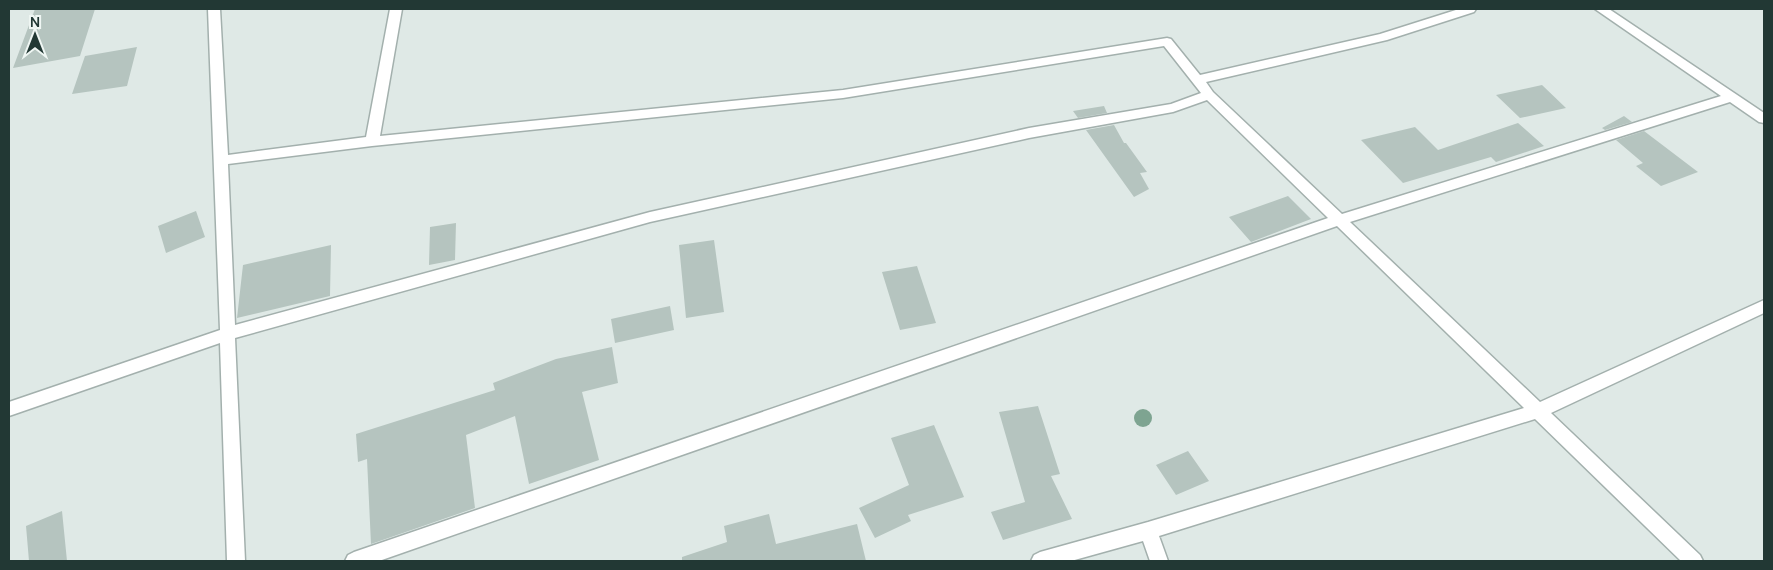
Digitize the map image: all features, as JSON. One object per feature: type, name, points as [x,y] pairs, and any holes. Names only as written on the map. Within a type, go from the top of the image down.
[{"type":"street","points":[[214,9],[222,160],[226,334],[236,561]]},
{"type":"street","points":[[372,141],[396,9]]},
{"type":"street","points":[[1197,80],[1382,37],[1470,9]]},
{"type":"street","points":[[1601,9],[1764,119]]},
{"type":"street","points":[[222,160],[372,141],[843,94],[1167,42],[1209,95],[1694,561]]},
{"type":"street","points":[[9,409],[226,334],[650,217],[1030,133],[1173,108],[1209,95]]},
{"type":"street","points":[[354,561],[1339,220],[1733,97]]},
{"type":"street","points":[[1040,561],[1148,531],[1538,411],[1764,306]]},
{"type":"street","points":[[1148,531],[1159,561]]},
{"type":"building","points":[[35,9],[95,9],[80,56],[13,68]]},
{"type":"building","points":[[137,47],[127,86],[72,94],[85,56]]},
{"type":"building","points":[[1542,85],[1566,108],[1520,118],[1496,95]]},
{"type":"building","points":[[1104,106],[1107,113],[1078,118],[1073,111]]},
{"type":"building","points":[[1624,116],[1632,122],[1605,130],[1602,128]]},
{"type":"building","points":[[1518,123],[1544,146],[1496,162],[1491,157],[1403,183],[1361,140],[1415,127],[1438,150]]},
{"type":"building","points":[[1114,125],[1124,143],[1126,143],[1147,172],[1140,173],[1149,189],[1134,197],[1086,130]]},
{"type":"building","points":[[1644,131],[1698,172],[1661,186],[1636,166],[1643,163],[1616,140]]},
{"type":"building","points":[[1288,196],[1311,219],[1251,242],[1229,217]]},
{"type":"building","points":[[196,211],[205,237],[166,253],[158,226]]},
{"type":"building","points":[[456,223],[455,260],[429,265],[430,227]]},
{"type":"building","points":[[714,240],[724,312],[686,318],[679,245]]},
{"type":"building","points":[[331,245],[330,296],[237,318],[243,265]]},
{"type":"building","points":[[917,266],[936,323],[900,330],[882,272]]},
{"type":"building","points":[[670,306],[674,330],[615,343],[611,319]]},
{"type":"building","points":[[612,347],[618,383],[582,392],[599,460],[529,484],[515,416],[466,435],[475,508],[371,544],[367,459],[358,462],[356,434],[495,390],[493,383],[556,359]]},
{"type":"building","points":[[1038,406],[1060,474],[1051,476],[1072,519],[1003,540],[991,512],[1025,502],[999,412]]},
{"type":"building","points":[[934,425],[964,497],[908,515],[911,521],[875,538],[859,508],[909,485],[891,438]]},
{"type":"building","points":[[1188,451],[1209,481],[1176,495],[1156,465]]},
{"type":"building","points":[[62,511],[67,561],[29,561],[26,526]]},
{"type":"building","points":[[769,514],[776,544],[857,524],[866,561],[682,561],[682,557],[727,542],[724,526]]}]
